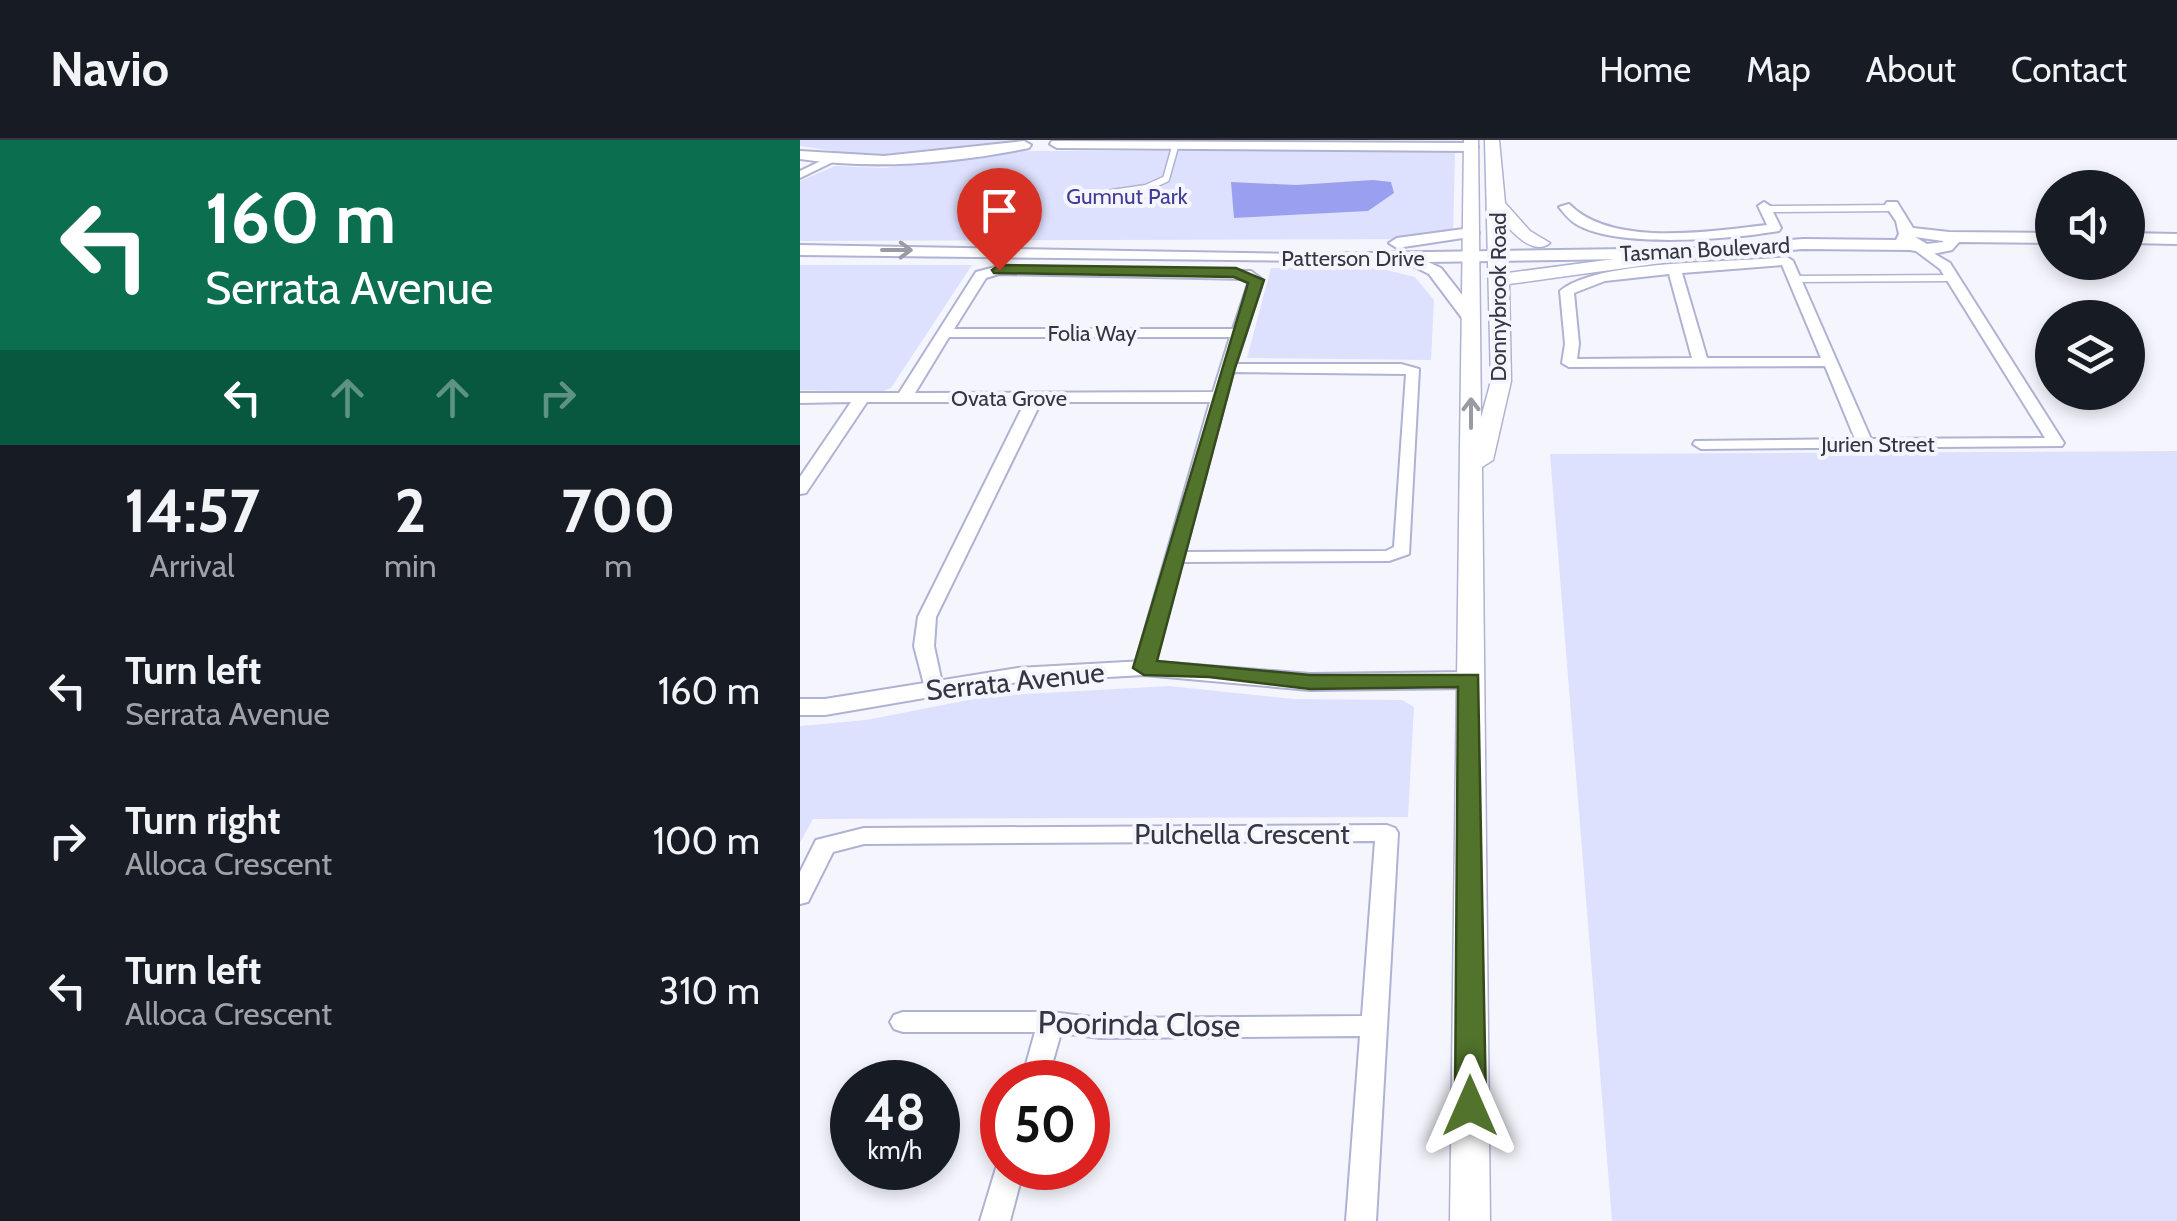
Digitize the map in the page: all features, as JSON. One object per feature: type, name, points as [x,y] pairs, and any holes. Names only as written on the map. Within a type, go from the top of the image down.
[{"type":"main road","name":"Donnybrook Road","points":[[1471,510],[1501,381],[1500,250],[1492,140]]},
{"type":"main road","name":"Donnybrook Road","points":[[1470,1221],[1471,143]]},
{"type":"main road","points":[[1498,206],[1524,235],[1541,243]]},
{"type":"main road","points":[[1500,280],[1698,252]]},
{"type":"street","points":[[800,155],[829,161],[894,161],[1026,142],[1175,148],[1471,143]]},
{"type":"street","points":[[802,174],[829,161]]},
{"type":"street","points":[[1565,207],[1582,225],[1626,234],[1775,228],[1765,208]]},
{"type":"street","points":[[1904,228],[1928,231],[1949,242]]},
{"type":"street","points":[[1904,228],[1949,242],[2035,239]]},
{"type":"street","points":[[1904,228],[1949,272]]},
{"type":"street","name":"Tasman Boulevard","points":[[1500,250],[1541,243],[1904,228]]},
{"type":"street","name":"Tasman Boulevard","points":[[1500,250],[1698,252],[1804,244],[1904,228]]},
{"type":"street","points":[[2145,238],[2177,239]]},
{"type":"street","points":[[1949,242],[1949,272]]},
{"type":"street","points":[[1399,250],[1471,244],[1500,250]]},
{"type":"street","name":"Patterson Drive","points":[[800,250],[1399,250],[1471,244]]},
{"type":"street","points":[[1399,250],[1434,271],[1471,318]]},
{"type":"street","points":[[1830,362],[1569,363],[1570,286],[1580,280],[1616,274],[1787,262],[1795,279],[1865,444]]},
{"type":"street","points":[[904,398],[981,275],[999,270],[1251,275],[1256,280],[1227,368],[1144,668]]},
{"type":"street","points":[[1675,272],[1701,363]]},
{"type":"street","name":"Jurien Street","points":[[1701,444],[2056,442],[1949,272]]},
{"type":"street","name":"Folia Way","points":[[944,333],[1239,333]]},
{"type":"street","points":[[1176,557],[1389,556],[1403,550],[1414,372],[1401,368],[1227,368]]},
{"type":"street","name":"Ovata Grove","points":[[800,398],[1219,397]]},
{"type":"street","points":[[800,489],[862,398]]},
{"type":"street","points":[[933,688],[924,646],[926,618],[1035,398]]},
{"type":"street","name":"Serrata Avenue","points":[[800,707],[825,707],[1018,676],[1144,668],[1209,670],[1310,682],[1470,680]]},
{"type":"street","name":"Pulchella Crescent","points":[[800,896],[824,846],[864,836],[1387,833],[1361,1221]]},
{"type":"street","name":"Poorinda Close","points":[[903,1022],[1052,1022],[1100,1028],[1374,1026]]},
{"type":"street","points":[[1041,1060],[1052,1022]]},
{"type":"street","points":[[995,1221],[1004,1190]]},
{"type":"lane","points":[[1112,193],[1146,188],[1166,179],[1175,148]]},
{"type":"lane","points":[[1765,208],[1904,228]]},
{"type":"lane","points":[[1795,279],[1949,272]]},
{"type":"green space","points":[[800,140],[1014,140],[867,156],[800,146]]},
{"type":"green space","name":"Gumnut Park","points":[[1012,151],[1455,151],[1453,239],[800,241],[800,181],[835,166],[884,168]]},
{"type":"green space","points":[[800,265],[972,265],[891,388],[881,392],[800,390]]},
{"type":"green space","points":[[1375,267],[1415,277],[1434,300],[1431,360],[1247,358],[1271,268]]},
{"type":"green space","points":[[2177,451],[2177,1221],[1612,1221],[1550,454]]},
{"type":"green space","points":[[1169,686],[1294,699],[1402,700],[1414,707],[1408,817],[813,819],[800,843],[800,726],[866,720],[989,696]]},
{"type":"water","points":[[1231,182],[1296,185],[1391,182],[1394,193],[1368,211],[1234,218]]},
{"type":"route","points":[[999,270],[1236,273],[1251,275],[1256,280],[1227,368],[1144,668],[1209,670],[1310,682],[1470,680],[1470,1106]]}]
